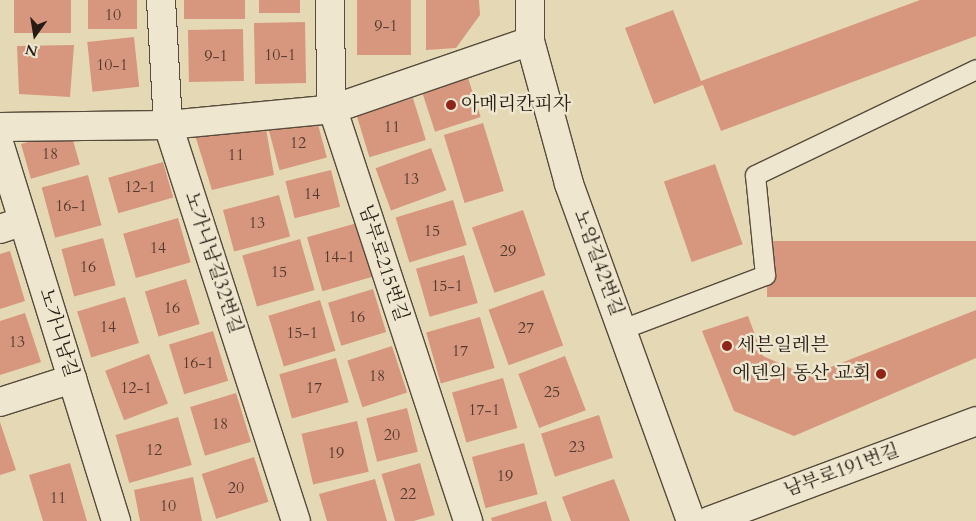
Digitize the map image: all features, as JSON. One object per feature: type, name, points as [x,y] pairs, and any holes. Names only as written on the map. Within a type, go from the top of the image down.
[{"type":"street","name":"노가니남길32번길","points":[[161,0],[168,125],[296,521]]},
{"type":"street","name":"남부로215번길","points":[[330,0],[333,109],[468,521]]},
{"type":"street","name":"노암길42번길","points":[[530,0],[530,41],[570,184],[692,521]]},
{"type":"street","points":[[0,127],[168,125],[333,109],[530,41]]},
{"type":"street","name":"노가니남길","points":[[0,146],[12,225],[72,380],[116,521]]},
{"type":"street","points":[[0,402],[72,380]]},
{"type":"street","name":"남부로191번길","points":[[709,521],[976,421]]},
{"type":"lane","points":[[622,329],[765,275],[755,175],[976,69]]},
{"type":"building","points":[[14,0],[71,0],[71,33],[14,33]]},
{"type":"building","points":[[88,0],[137,0],[137,29],[88,29]]},
{"type":"building","points":[[184,0],[245,0],[245,19],[184,19]]},
{"type":"building","points":[[259,0],[300,0],[300,13],[259,13]]},
{"type":"building","points":[[357,0],[411,0],[411,55],[357,55]]},
{"type":"building","points":[[426,0],[479,0],[480,15],[456,48],[426,50]]},
{"type":"building","points":[[920,0],[976,0],[976,36],[721,131],[703,85],[654,104],[625,28],[673,10],[701,81]]},
{"type":"building","points":[[305,22],[306,83],[255,84],[254,23]]},
{"type":"building","points":[[243,29],[244,81],[189,82],[188,30]]},
{"type":"building","points":[[134,37],[139,87],[92,92],[87,42]]},
{"type":"building","points":[[74,45],[70,97],[19,94],[17,46]]},
{"type":"building","name":"아메리칸피자","points":[[468,78],[481,117],[435,132],[422,93]]},
{"type":"building","points":[[413,98],[426,140],[369,157],[357,115]]},
{"type":"building","points":[[316,117],[327,158],[280,170],[269,130]]},
{"type":"building","points":[[265,123],[274,175],[212,190],[195,135]]},
{"type":"building","points":[[483,123],[504,191],[465,203],[444,135]]},
{"type":"building","points":[[70,130],[80,165],[31,179],[21,144]]},
{"type":"building","points":[[431,148],[446,190],[391,210],[376,168]]},
{"type":"building","points":[[163,162],[173,198],[118,213],[108,178]]},
{"type":"building","points":[[715,164],[743,244],[692,262],[664,182]]},
{"type":"building","points":[[331,170],[340,207],[295,218],[285,181]]},
{"type":"building","points":[[88,175],[101,225],[55,238],[42,187]]},
{"type":"building","points":[[279,195],[290,237],[234,252],[223,210]]},
{"type":"building","points":[[453,200],[467,245],[409,262],[396,218]]},
{"type":"building","points":[[523,210],[545,275],[494,293],[472,228]]},
{"type":"building","points":[[178,218],[191,262],[136,278],[123,234]]},
{"type":"building","points":[[357,223],[372,277],[322,291],[307,237]]},
{"type":"building","points":[[103,238],[116,285],[74,296],[61,249]]},
{"type":"building","points":[[300,239],[315,290],[257,306],[242,256]]},
{"type":"building","points":[[767,241],[976,241],[976,297],[767,297]]},
{"type":"building","points":[[10,251],[25,301],[0,309],[0,254]]},
{"type":"building","points":[[464,255],[478,303],[430,317],[416,269]]},
{"type":"building","points":[[186,279],[200,324],[159,337],[145,292]]},
{"type":"building","points":[[373,289],[386,332],[341,346],[328,303]]},
{"type":"building","points":[[543,290],[563,345],[509,365],[488,310]]},
{"type":"building","points":[[125,297],[139,343],[91,358],[77,312]]},
{"type":"building","points":[[320,300],[335,351],[284,366],[268,316]]},
{"type":"building","points":[[976,310],[976,358],[794,436],[734,411],[702,331],[748,316],[763,356],[808,376]]},
{"type":"building","points":[[25,313],[41,362],[0,375],[0,321]]},
{"type":"building","points":[[480,317],[495,368],[441,383],[426,332]]},
{"type":"building","points":[[213,331],[228,381],[184,394],[169,344]]},
{"type":"building","points":[[392,346],[407,393],[362,407],[347,361]]},
{"type":"building","points":[[149,354],[168,403],[124,420],[105,371]]},
{"type":"building","points":[[565,356],[586,410],[539,428],[518,374]]},
{"type":"building","points":[[336,358],[349,402],[292,418],[279,374]]},
{"type":"building","points":[[503,378],[517,428],[466,443],[452,393]]},
{"type":"building","points":[[236,393],[251,442],[205,456],[190,407]]},
{"type":"building","points":[[407,408],[418,452],[377,462],[366,418]]},
{"type":"building","points":[[599,415],[613,458],[555,477],[541,434]]},
{"type":"building","points":[[178,417],[192,465],[129,483],[116,435]]},
{"type":"building","points":[[357,421],[369,472],[313,484],[301,434]]},
{"type":"building","points":[[0,422],[16,470],[0,475]]},
{"type":"building","points":[[524,443],[538,494],[486,508],[472,457]]},
{"type":"building","points":[[254,457],[269,502],[216,519],[202,474]]},
{"type":"building","points":[[70,463],[87,521],[43,521],[29,475]]},
{"type":"building","points":[[420,463],[435,515],[414,521],[395,521],[382,474]]},
{"type":"building","points":[[193,477],[202,521],[140,521],[134,490]]},
{"type":"building","points":[[375,479],[387,521],[327,521],[319,494]]},
{"type":"building","points":[[614,479],[630,521],[571,521],[562,497]]},
{"type":"building","points":[[546,501],[552,521],[492,521],[491,518]]},
{"type":"place","name":"아메리칸피자","points":[[451,105]]},
{"type":"place","name":"세븐일레븐","points":[[727,346]]},
{"type":"place","name":"에덴의 동산 교회","points":[[881,374]]}]
